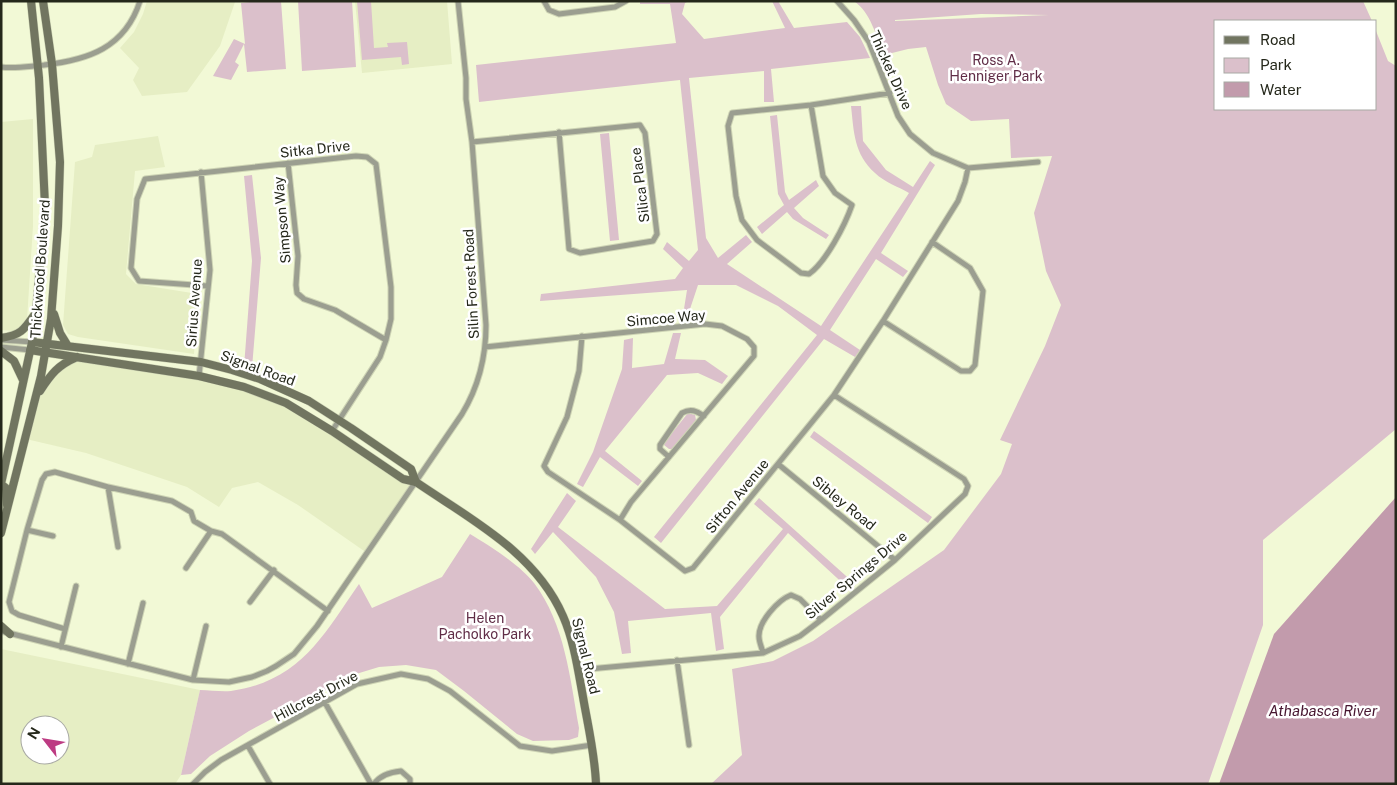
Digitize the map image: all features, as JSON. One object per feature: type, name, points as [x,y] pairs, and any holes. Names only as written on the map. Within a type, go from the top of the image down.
[{"type":"main road","name":"Thickwood Boulevard","points":[[1,484],[31,346],[36,313],[45,206],[38,66],[31,1]]},
{"type":"main road","name":"Thickwood Boulevard","points":[[1,533],[48,344],[52,302],[60,162],[52,64],[43,1]]},
{"type":"main road","points":[[52,302],[56,322],[68,346]]},
{"type":"main road","points":[[1,339],[15,336],[21,332],[36,313]]},
{"type":"main road","name":"Signal Road","points":[[31,346],[48,344],[68,346],[201,362],[232,370],[309,401],[411,469],[416,482]]},
{"type":"main road","name":"Signal Road","points":[[31,346],[46,352],[199,376],[244,387],[286,403],[332,431],[403,479],[416,482],[502,541],[535,571],[550,590],[564,616],[578,670],[592,745],[596,784]]},
{"type":"main road","points":[[1,351],[14,361],[20,370],[24,382]]},
{"type":"main road","points":[[36,397],[51,374],[63,363],[77,357]]},
{"type":"main road","points":[[1,484],[6,488],[6,504],[8,507]]},
{"type":"main road","points":[[1,626],[10,634]]},
{"type":"street","points":[[1,67],[38,66],[84,58],[107,47],[129,23],[140,1]]},
{"type":"street","name":"Silin Forest Road","points":[[1,632],[193,680],[219,682],[252,677],[276,666],[294,654],[328,611],[468,406],[478,382],[486,347],[472,142],[466,99],[466,78],[458,1]]},
{"type":"street","points":[[544,1],[549,10],[559,14],[615,7],[626,1]]},
{"type":"street","name":"Thicket Drive","points":[[837,1],[854,20],[869,42],[898,116],[910,134],[933,153],[968,168],[1038,162]]},
{"type":"street","points":[[811,105],[823,176],[835,193],[852,205],[846,222],[816,269],[809,274],[801,273],[757,240],[742,220],[736,196],[728,126],[732,113],[811,105],[890,93]]},
{"type":"street","name":"Silica Place","points":[[472,142],[559,132],[640,126],[645,133],[657,234],[653,241],[580,253],[569,249],[559,132]]},
{"type":"street","name":"Sitka Drive","points":[[208,286],[139,281],[131,268],[137,199],[145,179],[356,156],[367,157],[376,164],[392,298],[391,319],[386,340],[375,367],[332,431]]},
{"type":"street","name":"Simpson Way","points":[[288,163],[298,256],[297,293],[304,299],[336,310],[386,340]]},
{"type":"street","name":"Sifton Avenue","points":[[582,336],[579,370],[567,417],[544,466],[548,472],[620,520],[686,571],[693,568],[834,395],[883,321],[958,200],[968,168]]},
{"type":"street","name":"Sirius Avenue","points":[[199,376],[210,270],[201,172]]},
{"type":"street","points":[[883,321],[961,371],[970,370],[975,365],[983,291],[970,268],[932,242]]},
{"type":"street","name":"Simcoe Way","points":[[486,347],[705,324],[722,326],[747,339],[754,347],[754,356],[630,502],[620,520]]},
{"type":"street","points":[[1,339],[31,346]]},
{"type":"street","points":[[1,347],[31,346]]},
{"type":"street","name":"Silver Springs Drive","points":[[578,670],[763,652],[800,636],[895,560],[965,494],[968,486],[964,479],[834,395]]},
{"type":"street","points":[[669,457],[660,449],[660,445],[682,413],[687,410],[694,410],[704,416]]},
{"type":"street","name":"Sibley Road","points":[[778,464],[895,560]]},
{"type":"street","points":[[65,629],[19,615],[12,611],[9,602],[42,480],[46,474],[55,472],[108,487],[172,501],[191,512],[194,521],[211,531],[222,534],[328,611]]},
{"type":"street","points":[[108,487],[118,547]]},
{"type":"street","points":[[27,530],[53,536]]},
{"type":"street","points":[[186,568],[211,531]]},
{"type":"street","points":[[250,602],[274,570]]},
{"type":"street","points":[[61,647],[76,586]]},
{"type":"street","points":[[763,652],[759,638],[761,624],[783,598],[791,596],[800,599],[821,620]]},
{"type":"street","points":[[128,664],[143,603]]},
{"type":"street","points":[[193,680],[206,626]]},
{"type":"street","points":[[676,660],[688,745]]},
{"type":"street","name":"Hillcrest Drive","points":[[193,784],[205,772],[222,760],[356,684],[401,674],[428,679],[450,691],[520,746],[552,751],[592,745]]},
{"type":"street","points":[[324,701],[371,784]]},
{"type":"street","points":[[248,746],[270,784]]},
{"type":"street","points":[[374,784],[377,779],[393,772],[401,771],[410,779],[410,784]]},
{"type":"shaded area","points":[[147,1],[235,2],[220,46],[187,92],[142,96],[133,80],[139,68],[120,48],[134,32]]},
{"type":"shaded area","points":[[355,1],[447,1],[452,64],[362,73]]},
{"type":"shaded area","points":[[33,119],[33,226],[27,320],[22,328],[15,331],[1,330],[1,122]]},
{"type":"shaded area","points":[[158,136],[165,167],[135,171],[126,274],[136,284],[198,294],[194,354],[78,337],[68,334],[63,325],[75,162],[92,157],[95,145]]},
{"type":"shaded area","points":[[77,357],[199,376],[286,403],[371,457],[416,482],[367,553],[298,505],[258,482],[232,488],[219,507],[187,487],[86,453],[26,439],[36,397],[51,374]]},
{"type":"shaded area","points":[[1,649],[200,690],[181,775],[175,784],[1,784]]},
{"type":"green space","points":[[281,1],[286,69],[247,72],[244,44],[235,62],[239,65],[231,80],[213,76],[234,39],[245,44],[241,3]]},
{"type":"green space","points":[[298,1],[352,1],[356,67],[302,71]]},
{"type":"green space","points":[[357,1],[371,1],[374,48],[388,47],[387,43],[407,42],[409,64],[402,65],[401,57],[362,60]]},
{"type":"green space","points":[[640,1],[689,1],[685,3],[682,14],[704,39],[785,28],[772,1],[778,1],[794,28],[847,22],[860,37],[870,58],[771,69],[774,102],[764,102],[764,71],[689,78],[706,238],[718,258],[746,235],[752,242],[727,264],[821,326],[909,193],[887,182],[868,166],[856,142],[851,106],[861,106],[863,141],[886,170],[913,187],[930,161],[935,165],[881,253],[908,271],[903,277],[876,259],[830,330],[860,350],[855,357],[824,339],[661,543],[654,537],[817,335],[778,306],[736,285],[698,285],[688,315],[683,315],[687,290],[540,301],[541,294],[675,279],[683,268],[663,249],[667,242],[689,261],[698,250],[680,80],[479,102],[476,65],[676,43],[670,4],[640,4]]},
{"type":"green space","name":"Ross A. Henniger Park","points":[[854,1],[1363,1],[1372,20],[1214,20],[1214,110],[1377,110],[1377,34],[1388,61],[1396,66],[1396,429],[1263,540],[1263,625],[1208,784],[711,784],[742,755],[732,669],[773,661],[813,641],[944,550],[1001,474],[1012,444],[1000,440],[1045,346],[1061,305],[1046,271],[1034,213],[1052,156],[1011,158],[1009,119],[971,121],[946,104],[926,47],[884,55],[865,12]],"holes":[[[981,14],[1049,15],[895,21]]]},
{"type":"green space","points":[[777,115],[785,192],[789,200],[816,180],[819,186],[794,208],[803,218],[829,235],[826,239],[793,219],[787,212],[762,234],[757,227],[784,205],[778,194],[770,116]]},
{"type":"green space","points":[[609,133],[619,240],[610,241],[600,134]]},
{"type":"green space","points":[[252,175],[261,258],[252,368],[244,367],[252,261],[244,176]]},
{"type":"green space","points":[[673,333],[681,333],[675,359],[705,360],[728,376],[722,384],[698,373],[667,375],[605,451],[642,481],[638,486],[600,457],[583,487],[577,484],[593,452],[622,369],[624,340],[633,338],[632,368],[664,364]]},
{"type":"green space","points":[[688,413],[695,415],[696,420],[672,449],[669,449],[664,443]]},
{"type":"green space","points":[[814,431],[932,517],[928,523],[810,437]]},
{"type":"green space","points":[[567,493],[576,501],[558,527],[665,609],[717,606],[783,529],[754,504],[759,498],[855,584],[849,589],[788,533],[720,617],[724,649],[716,651],[711,613],[628,621],[631,653],[622,654],[614,612],[596,577],[553,532],[535,554],[531,549]]},
{"type":"green space","name":"Helen Pacholko Park","points":[[470,534],[521,569],[534,583],[544,599],[553,616],[565,652],[579,728],[578,737],[569,740],[533,741],[517,734],[436,670],[406,665],[379,667],[356,674],[249,731],[210,756],[191,774],[181,775],[200,690],[231,691],[255,686],[275,677],[292,666],[321,638],[359,584],[372,608],[442,577]]},
{"type":"water","name":"Athabasca River","points":[[1396,497],[1396,784],[1219,784],[1274,634]]}]
